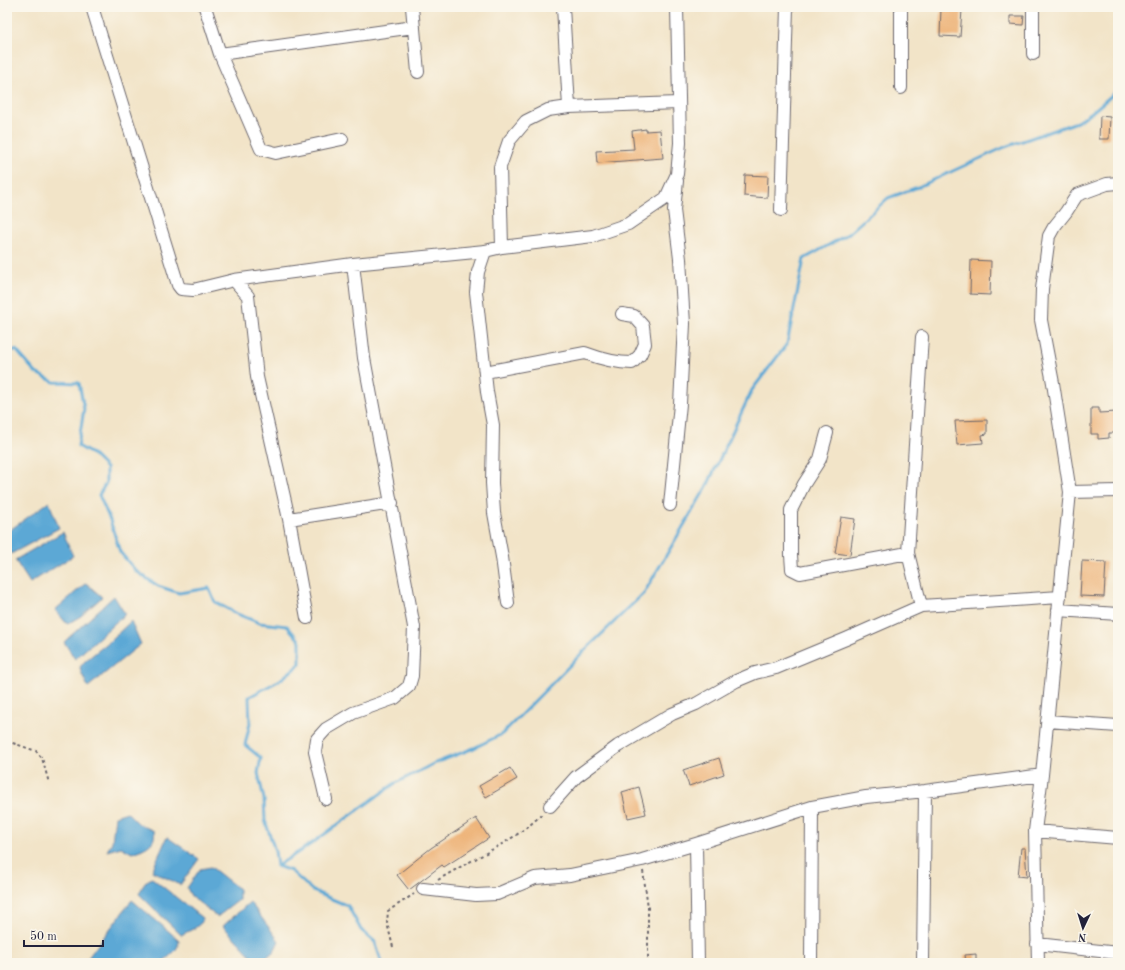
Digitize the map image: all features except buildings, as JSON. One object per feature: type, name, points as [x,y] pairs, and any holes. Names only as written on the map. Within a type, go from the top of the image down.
[{"type":"street","points":[[92,7],[178,286],[181,289],[193,290],[234,280],[353,264],[485,251],[502,247],[593,236],[628,224],[666,198],[677,174]]},
{"type":"street","points":[[205,7],[220,54],[261,149],[276,153],[342,139]]},
{"type":"street","points":[[412,7],[418,72]]},
{"type":"street","points":[[563,7],[569,107]]},
{"type":"street","points":[[670,505],[680,404],[684,324],[680,259],[674,210],[680,143],[677,7]]},
{"type":"street","points":[[782,210],[787,7]]},
{"type":"street","points":[[901,7],[901,88]]},
{"type":"street","points":[[1033,7],[1033,54]]},
{"type":"street","points":[[220,54],[414,27]]},
{"type":"street","points":[[502,247],[500,167],[509,141],[526,121],[548,110],[569,107],[678,103]]},
{"type":"street","points":[[1038,963],[1035,831],[1070,492],[1053,383],[1041,320],[1042,289],[1050,236],[1054,227],[1077,195],[1107,184],[1118,183]]},
{"type":"street","points":[[485,251],[478,272],[476,292],[485,372],[493,425],[492,482],[494,513],[508,603]]},
{"type":"street","points":[[326,799],[315,752],[317,739],[326,729],[353,713],[394,698],[408,686],[412,676],[414,627],[364,358],[353,264]]},
{"type":"street","points":[[257,277],[248,296],[257,377],[289,519],[307,618]]},
{"type":"street","points":[[234,280],[248,296]]},
{"type":"street","points":[[485,372],[585,353],[619,363],[632,363],[640,355],[645,344],[643,326],[634,316],[622,314]]},
{"type":"street","points":[[920,606],[908,553],[922,338]]},
{"type":"street","points":[[828,433],[820,459],[804,484],[791,510],[792,569],[800,573],[908,553]]},
{"type":"street","points":[[1070,492],[1118,491]]},
{"type":"street","points":[[289,519],[392,503]]},
{"type":"street","points":[[550,806],[576,777],[618,746],[672,714],[696,704],[736,681],[755,673],[776,668],[920,606],[1060,597]]},
{"type":"street","points":[[1058,610],[1118,614]]},
{"type":"street","points":[[1047,721],[1118,726]]},
{"type":"street","points":[[423,889],[476,895],[497,894],[535,878],[570,875],[642,860],[812,807],[866,796],[925,791],[1042,774]]},
{"type":"street","points":[[923,963],[925,791]]},
{"type":"street","points":[[811,963],[812,807]]},
{"type":"street","points":[[1035,831],[1118,838]]},
{"type":"street","points":[[696,844],[698,963]]},
{"type":"street","points":[[1037,944],[1118,952]]},
{"type":"path","points":[[7,741],[36,751],[42,758],[49,783]]},
{"type":"path","points":[[393,947],[387,924],[388,911],[455,870],[499,846],[532,824],[550,806]]},
{"type":"path","points":[[642,860],[648,908],[648,963]]},
{"type":"water","points":[[49,502],[59,528],[11,554],[7,547],[7,532]]},
{"type":"water","points":[[63,532],[73,556],[30,583],[15,560]]},
{"type":"water","points":[[86,583],[102,597],[81,616],[67,624],[55,610]]},
{"type":"water","points":[[114,596],[125,614],[75,659],[64,642]]},
{"type":"water","points":[[131,621],[141,644],[88,687],[80,667]]},
{"type":"water","points":[[127,812],[139,824],[154,831],[153,840],[148,846],[132,853],[121,847],[107,851],[112,842],[115,816]]},
{"type":"water","points":[[167,837],[199,859],[180,885],[152,871]]},
{"type":"water","points":[[211,867],[239,889],[239,900],[217,917],[191,896],[187,888],[200,869]]},
{"type":"water","points":[[152,878],[202,918],[202,922],[195,928],[181,935],[139,894],[145,882]]},
{"type":"water","points":[[132,900],[179,940],[179,944],[175,950],[161,963],[87,959]]},
{"type":"water","points":[[250,902],[279,941],[274,951],[260,963],[258,963],[223,926]]},
{"type":"waterway","points":[[277,866],[311,844],[394,784],[433,764],[474,748],[502,734],[644,593],[707,486],[752,390],[787,344],[804,259],[848,234],[888,198],[918,187],[1005,147],[1077,122],[1092,112],[1118,90]]},
{"type":"waterway","points":[[7,351],[16,350],[36,373],[54,382],[79,383],[84,409],[78,446],[92,454],[106,468],[106,483],[99,495],[110,520],[120,552],[136,571],[158,586],[179,593],[209,588],[215,602],[237,614],[260,623],[287,626],[300,641],[300,664],[280,680],[249,697],[250,723],[245,745],[261,758],[258,773],[264,799],[265,820],[275,851],[277,866],[291,871],[313,891],[348,906],[361,930],[375,942],[382,963]]}]
